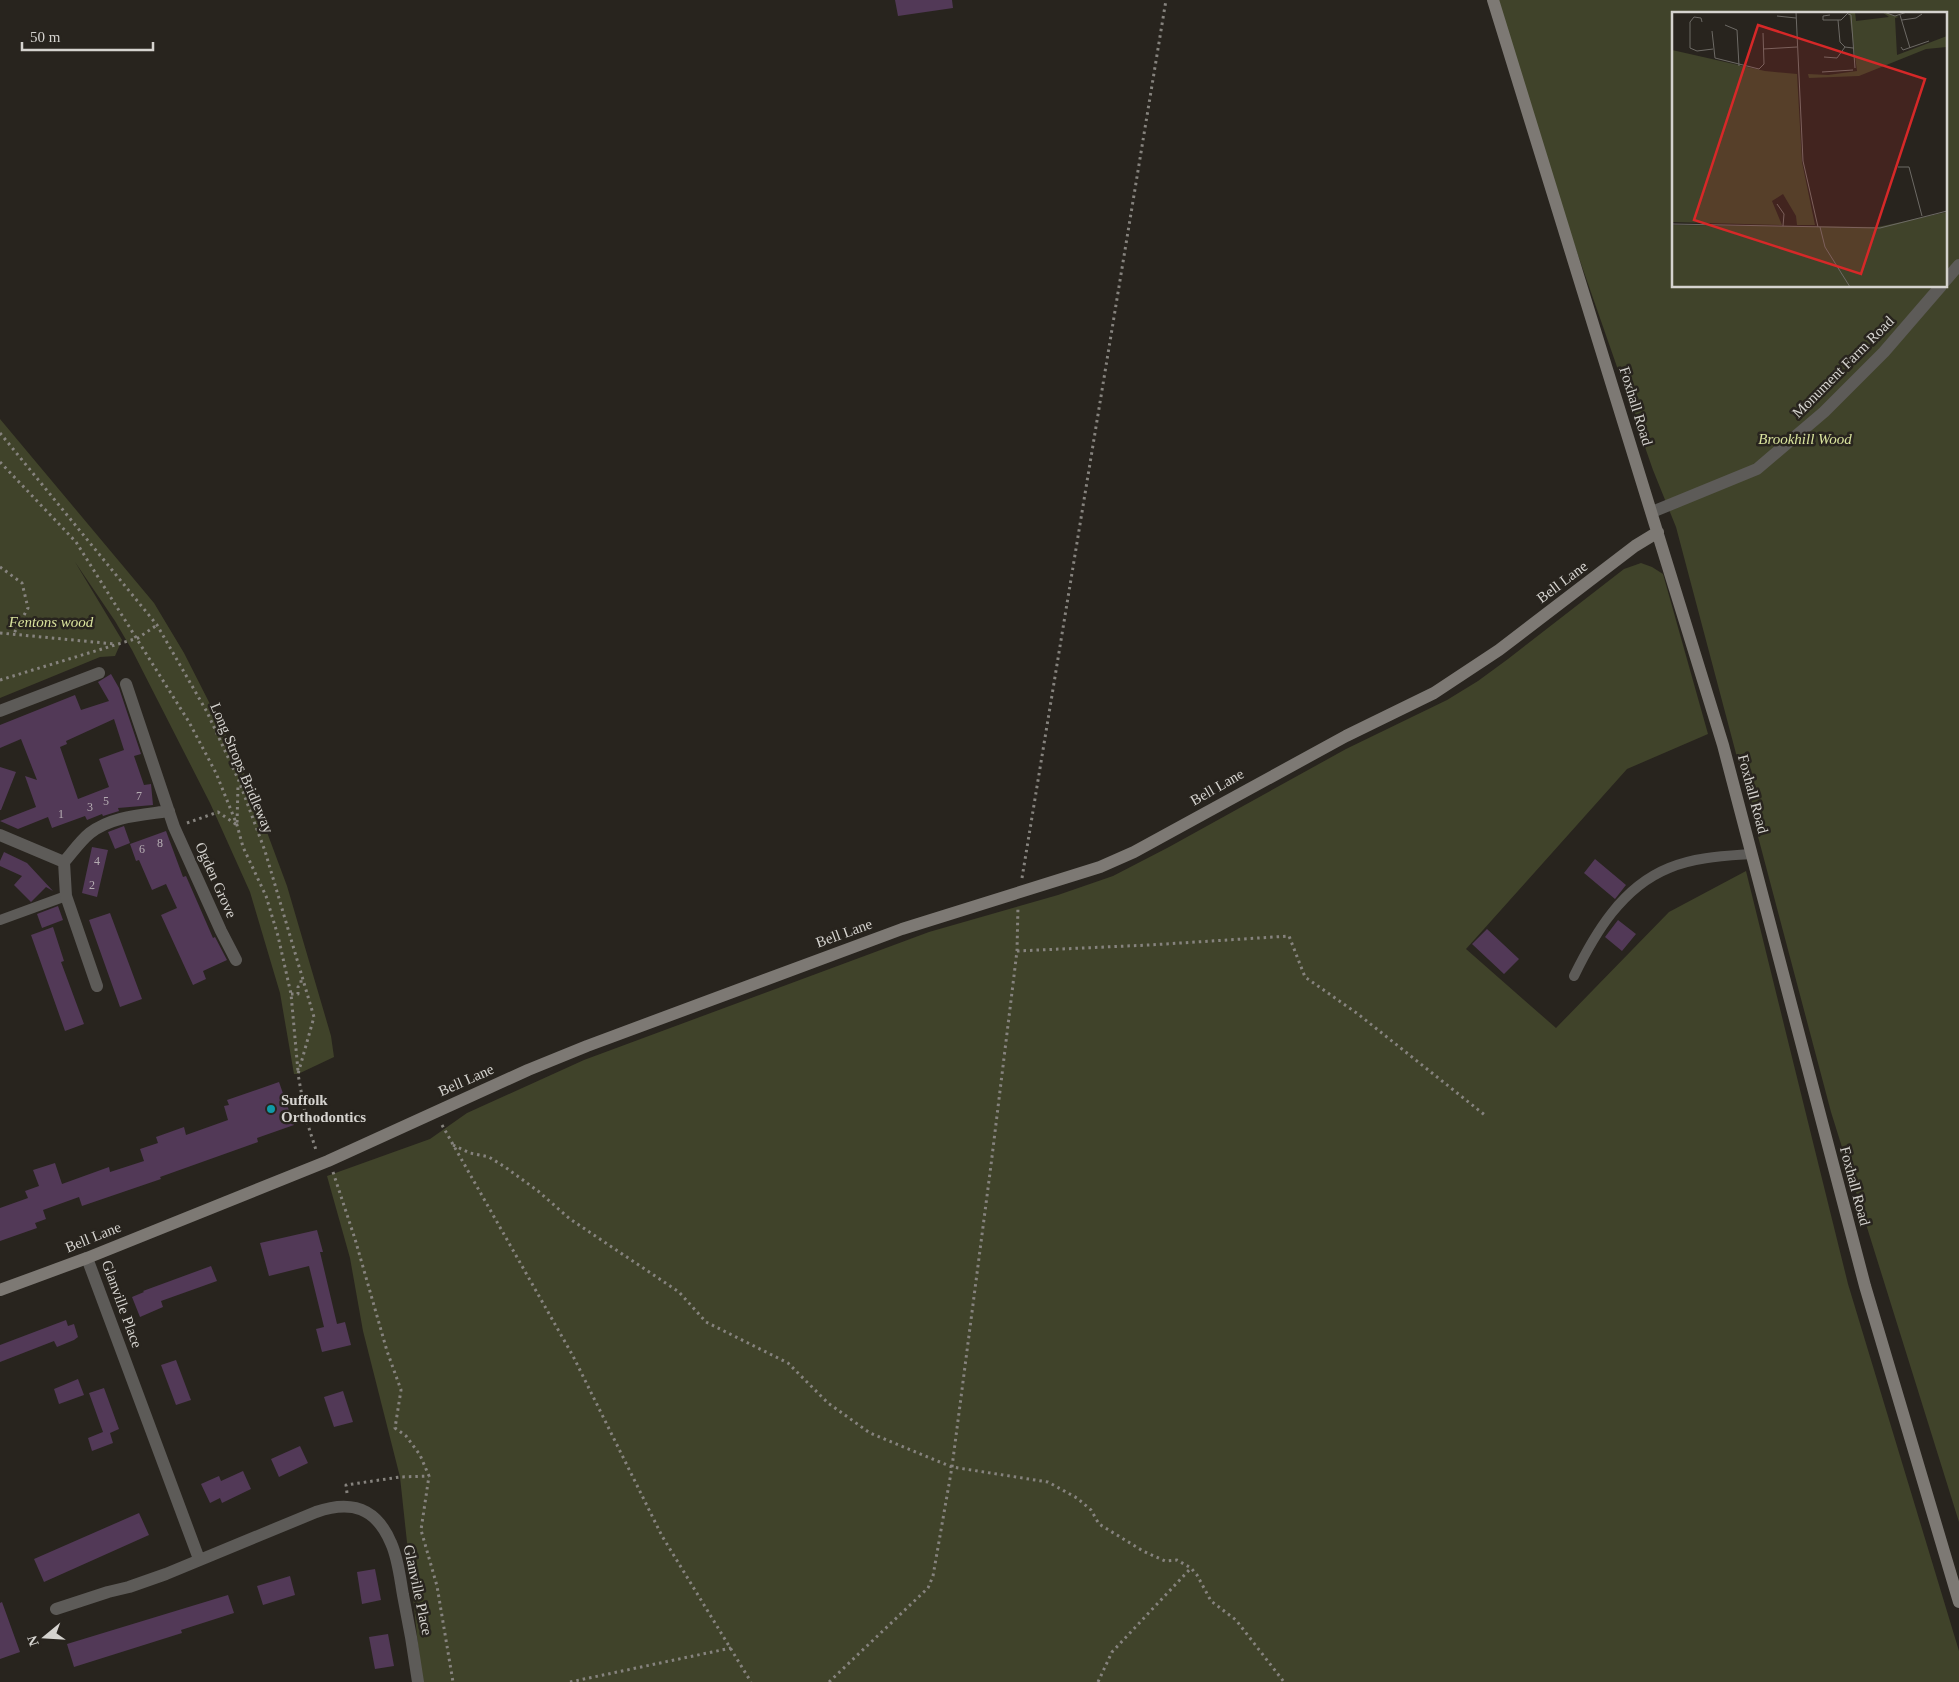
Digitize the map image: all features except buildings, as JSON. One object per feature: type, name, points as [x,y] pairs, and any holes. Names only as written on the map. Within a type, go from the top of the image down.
[{"type":"street","name":"Foxhall Road","points":[[1493,0],[1723,746],[1865,1286],[1959,1602]]},
{"type":"street","points":[[1946,280],[1959,266]]},
{"type":"street","name":"Monument Farm Road","points":[[1652,512],[1757,469],[1824,412],[1884,352],[1939,288]]},
{"type":"street","name":"Bell Lane","points":[[0,1290],[87,1258],[328,1161],[536,1067],[902,929],[1100,867],[1134,852],[1330,744],[1434,693],[1499,650],[1635,546],[1658,532]]},
{"type":"street","points":[[0,711],[99,673]]},
{"type":"street","name":"Ogden Grove","points":[[126,684],[174,827],[236,960]]},
{"type":"street","points":[[97,986],[66,896],[64,862],[90,833],[101,826],[130,816],[169,812]]},
{"type":"street","points":[[0,835],[64,862]]},
{"type":"street","name":"Glanville Place","points":[[87,1258],[199,1559]]},
{"type":"street","points":[[56,1609],[129,1587],[325,1509],[335,1506],[350,1506]]},
{"type":"street","name":"Glanville Place","points":[[350,1506],[358,1508],[371,1516],[392,1544],[413,1642],[418,1682]]},
{"type":"lane","points":[[1574,976],[1588,947],[1614,908],[1644,882],[1669,868],[1705,858],[1752,854]]},
{"type":"lane","points":[[0,920],[66,896]]},
{"type":"path","points":[[829,1682],[928,1588],[933,1576],[952,1466],[1017,951],[1018,894],[1166,0]]},
{"type":"path","name":"Long Strops Bridleway","points":[[0,434],[157,625],[207,712],[239,781],[265,851],[314,1016],[298,1074],[306,1119],[316,1152],[328,1161],[336,1180],[387,1351],[401,1390],[395,1428],[406,1436],[420,1455],[429,1476]]},
{"type":"path","points":[[0,462],[76,542],[189,722],[216,773],[237,824],[244,847],[266,896],[278,936],[291,994],[298,1074]]},
{"type":"path","points":[[0,567],[22,583],[28,608],[13,634]]},
{"type":"path","points":[[0,680],[138,638],[157,625]]},
{"type":"path","points":[[0,633],[118,644]]},
{"type":"path","points":[[237,824],[239,781]]},
{"type":"path","points":[[174,827],[218,812],[237,824]]},
{"type":"path","points":[[1017,951],[1149,946],[1289,936],[1305,977],[1358,1014],[1486,1116]]},
{"type":"path","points":[[291,994],[298,994],[298,987],[301,984],[301,972]]},
{"type":"path","points":[[435,1112],[573,1356],[662,1536],[751,1682]]},
{"type":"path","points":[[453,1145],[470,1153],[489,1157],[505,1167],[538,1191],[570,1219],[679,1292],[706,1322],[788,1363],[828,1403],[870,1433],[952,1466],[1048,1482],[1084,1504],[1091,1510],[1099,1524],[1143,1551],[1165,1560],[1177,1560],[1191,1568],[1197,1575],[1211,1601],[1236,1620],[1284,1682]]},
{"type":"path","points":[[350,1506],[346,1485],[429,1476],[422,1530],[437,1586],[453,1682]]},
{"type":"path","points":[[1098,1682],[1112,1652],[1191,1568]]},
{"type":"path","points":[[570,1682],[731,1648]]},
{"type":"green space","name":"Brookhill Wood","points":[[1489,0],[1959,0],[1959,1522],[1831,1112],[1676,527],[1653,470]]},
{"type":"green space","name":"Fentons wood","points":[[0,419],[154,603],[184,653],[239,761],[287,886],[331,1036],[334,1057],[298,1074],[294,1074],[280,993],[250,892],[210,803],[132,650],[75,562],[122,640],[115,656],[100,657],[0,698]]},
{"type":"green space","points":[[1641,563],[1663,574],[1708,734],[1627,769],[1466,949],[1556,1028],[1669,912],[1746,871],[1848,1284],[1959,1651],[1959,1682],[422,1682],[400,1477],[363,1331],[350,1258],[327,1176],[430,1139],[467,1113],[584,1060],[929,932],[1058,895],[1113,876],[1346,749],[1447,700],[1478,681],[1508,659],[1624,569]]},
{"type":"place","name":"Suffolk Orthodontics","points":[[271,1109]]}]
